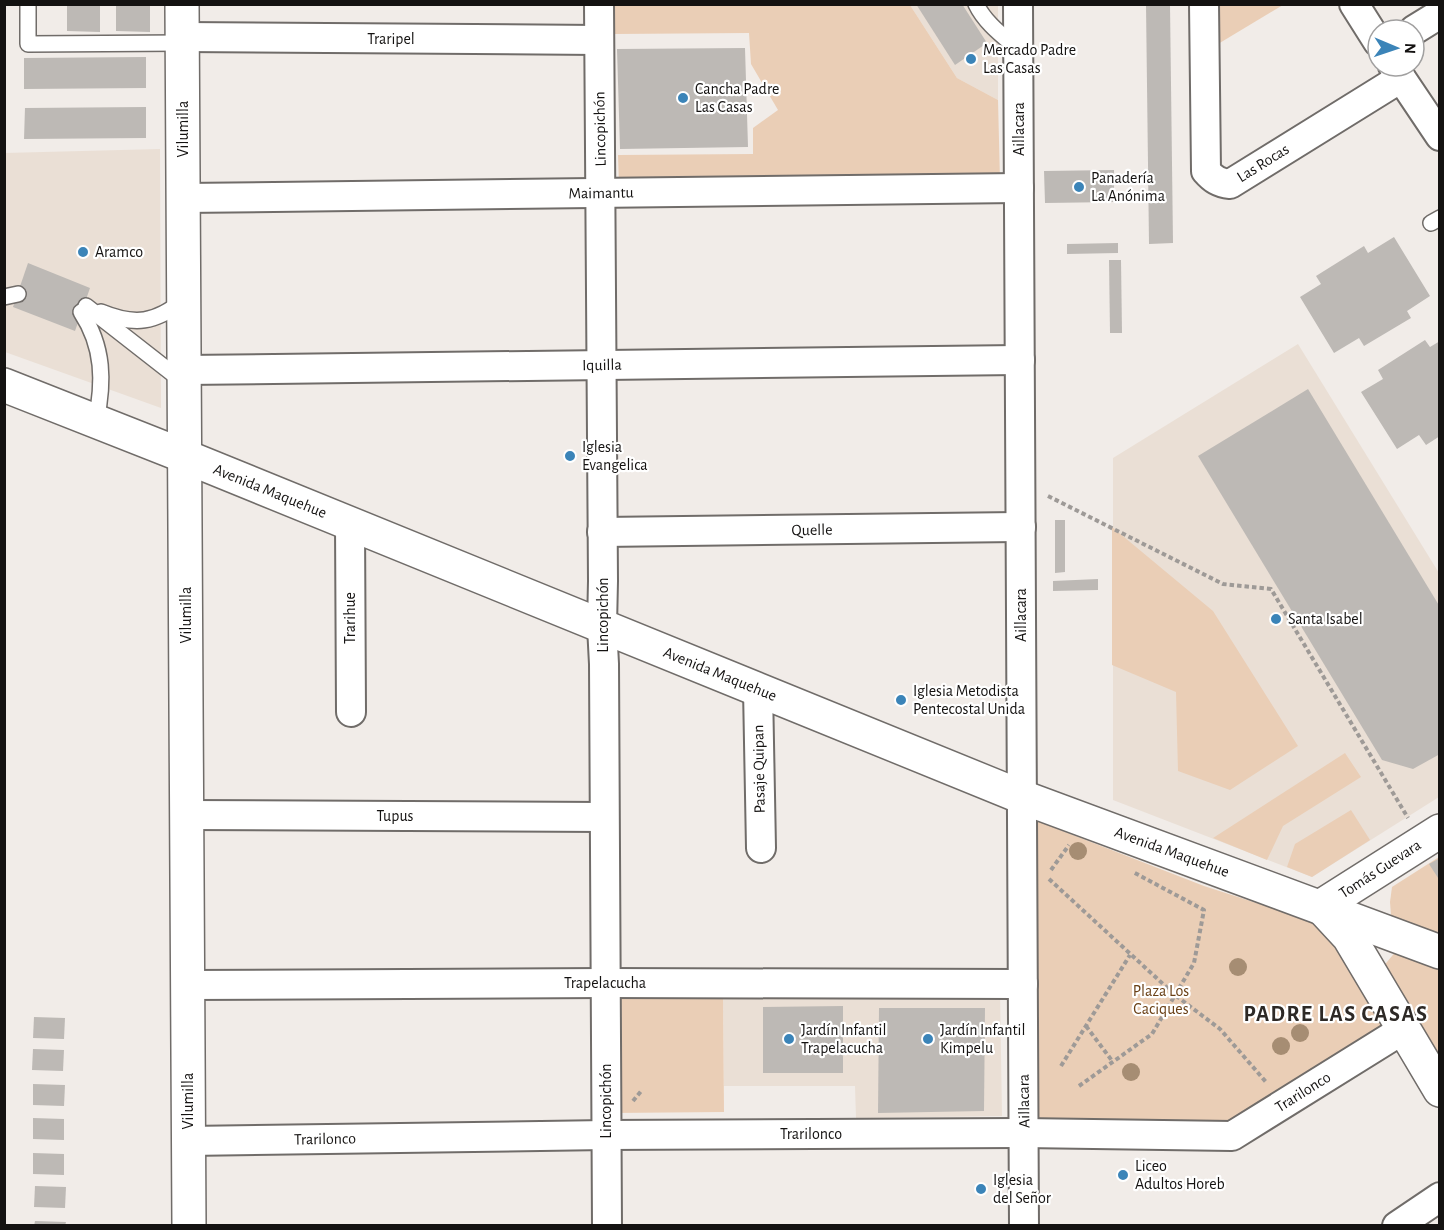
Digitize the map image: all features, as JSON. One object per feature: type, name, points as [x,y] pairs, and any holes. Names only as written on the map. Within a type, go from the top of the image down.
[{"type":"main road","name":"Vilumilla","points":[[182,4],[189,1226]]},
{"type":"main road","name":"Avenida Maquehue","points":[[4,385],[1022,797],[1440,952]]},
{"type":"main road","name":"Tomás Guevara","points":[[1320,907],[1431,836]]},
{"type":"main road","points":[[1320,907],[1350,937],[1440,1090]]},
{"type":"street","name":"Lincopichón","points":[[599,4],[607,1226]]},
{"type":"street","name":"Aillacara","points":[[1018,4],[1024,1226]]},
{"type":"street","name":"Las Rocas","points":[[1203,4],[1206,171],[1213,179],[1221,183],[1230,184],[1388,78]]},
{"type":"street","points":[[1354,4],[1366,23]]},
{"type":"street","points":[[1426,23],[1440,14]]},
{"type":"street","name":"Traripel","points":[[182,40],[599,40]]},
{"type":"street","points":[[1401,78],[1440,136]]},
{"type":"street","name":"Maimantu","points":[[183,198],[1019,188]]},
{"type":"street","name":"Iquilla","points":[[184,377],[601,365],[1020,360]]},
{"type":"street","name":"Trarihue","points":[[350,524],[351,712]]},
{"type":"street","name":"Quelle","points":[[603,532],[1021,527]]},
{"type":"street","name":"Pasaje Quipan","points":[[758,689],[761,848]]},
{"type":"street","name":"Tupus","points":[[186,815],[604,817]]},
{"type":"street","name":"Trapelacucha","points":[[188,985],[1023,984]]},
{"type":"street","name":"Trarilonco","points":[[188,1141],[606,1135],[1024,1133],[1232,1136],[1404,1029]]},
{"type":"street","points":[[1397,1226],[1440,1197]]},
{"type":"lane","points":[[28,4],[28,44],[182,40]]},
{"type":"lane","points":[[976,4],[989,24],[1018,49]]},
{"type":"lane","points":[[84,308],[117,319],[133,321],[161,315],[184,300]]},
{"type":"lane","points":[[84,308],[184,377]]},
{"type":"lane","points":[[84,308],[99,358],[101,389],[96,421]]},
{"type":"path","points":[[1020,482],[1223,584],[1271,589],[1431,836]]},
{"type":"path","points":[[1075,841],[1067,847],[1046,877],[1130,955],[1220,1029],[1284,1104]]},
{"type":"path","points":[[1079,1086],[1152,1034],[1194,963],[1203,910],[1124,867]]},
{"type":"path","points":[[1061,1066],[1130,955]]},
{"type":"path","points":[[1086,1026],[1113,1062]]},
{"type":"shaded area","name":"Mercado Padre Las Casas","points":[[910,5],[998,5],[998,100],[957,78]]},
{"type":"shaded area","name":"Aramco","points":[[160,149],[161,408],[5,352],[4,153]]},
{"type":"shaded area","name":"Santa Isabel","points":[[1298,344],[1439,573],[1439,797],[1312,877],[1113,800],[1113,458]]},
{"type":"shaded area","points":[[723,991],[1000,991],[1002,1116],[856,1118],[855,1086],[724,1086]]},
{"type":"green space","points":[[613,5],[910,5],[957,78],[998,100],[1000,181],[619,185],[618,155],[753,154],[753,128],[778,110],[751,64],[749,33],[614,34]]},
{"type":"green space","points":[[1218,5],[1283,5],[1218,44]]},
{"type":"green space","points":[[1112,527],[1213,611],[1298,746],[1230,790],[1178,771],[1176,692],[1112,665]]},
{"type":"green space","points":[[1345,753],[1361,777],[1283,826],[1267,860],[1213,838]]},
{"type":"green space","points":[[1351,810],[1370,840],[1312,877],[1287,867],[1295,844]]},
{"type":"green space","name":"Plaza Los Caciques","points":[[1037,821],[1204,886],[1318,923],[1339,944],[1386,1024],[1230,1122],[1038,1122]]},
{"type":"green space","points":[[1439,857],[1439,934],[1399,923],[1391,915],[1392,887]]},
{"type":"green space","points":[[1402,944],[1439,956],[1439,1061],[1382,968]]},
{"type":"green space","points":[[612,991],[723,991],[724,1112],[612,1113]]},
{"type":"building","points":[[67,4],[100,4],[100,32],[67,31]]},
{"type":"building","points":[[116,4],[150,4],[150,32],[116,31]]},
{"type":"building","points":[[916,4],[962,4],[987,43],[955,65]]},
{"type":"building","points":[[1146,5],[1170,5],[1173,243],[1149,244]]},
{"type":"building","name":"Cancha Padre Las Casas","points":[[745,48],[748,147],[620,149],[617,49]]},
{"type":"building","points":[[146,57],[146,88],[24,89],[24,58]]},
{"type":"building","points":[[146,107],[146,138],[24,139],[25,108]]},
{"type":"building","name":"Panadería La Anónima","points":[[1114,170],[1114,202],[1045,203],[1044,171]]},
{"type":"building","points":[[1394,237],[1430,296],[1407,311],[1411,318],[1364,346],[1359,338],[1334,353],[1300,297],[1321,284],[1316,276],[1364,246],[1368,253]]},
{"type":"building","points":[[1118,243],[1118,253],[1067,254],[1067,244]]},
{"type":"building","points":[[1109,260],[1121,260],[1122,333],[1110,333]]},
{"type":"building","points":[[28,263],[90,288],[75,331],[13,307]]},
{"type":"building","points":[[1425,340],[1430,347],[1440,341],[1440,436],[1426,445],[1419,435],[1397,449],[1361,392],[1383,379],[1378,370]]},
{"type":"building","points":[[1308,389],[1440,607],[1440,754],[1413,769],[1382,760],[1198,456]]},
{"type":"building","points":[[1055,520],[1065,520],[1065,572],[1055,573]]},
{"type":"building","points":[[1098,579],[1098,590],[1053,591],[1053,581]]},
{"type":"building","points":[[1440,858],[1440,881],[1429,864]]},
{"type":"building","points":[[843,1006],[843,1073],[763,1073],[763,1007]]},
{"type":"building","name":"Jardín Infantil Kimpelu","points":[[879,1008],[985,1008],[984,1111],[878,1113]]},
{"type":"building","points":[[34,1017],[65,1018],[64,1039],[33,1038]]},
{"type":"building","points":[[33,1049],[64,1050],[63,1071],[32,1070]]},
{"type":"building","points":[[33,1084],[65,1085],[64,1106],[33,1105]]},
{"type":"building","points":[[33,1118],[64,1119],[64,1140],[33,1139]]},
{"type":"building","points":[[33,1153],[64,1154],[64,1175],[33,1174]]},
{"type":"building","points":[[35,1186],[66,1187],[65,1208],[34,1207]]},
{"type":"building","points":[[35,1221],[66,1222],[65,1226],[34,1226]]},
{"type":"place","name":"Mercado Padre Las Casas","points":[[971,59]]},
{"type":"place","name":"Cancha Padre Las Casas","points":[[683,98]]},
{"type":"place","name":"Panadería La Anónima","points":[[1079,187]]},
{"type":"place","name":"Aramco","points":[[83,252]]},
{"type":"place","name":"Iglesia Evangelica","points":[[570,456]]},
{"type":"place","name":"Santa Isabel","points":[[1276,619]]},
{"type":"place","name":"Iglesia Metodista Pentecostal Unida","points":[[901,700]]},
{"type":"place","name":"Jardín Infantil Trapelacucha","points":[[789,1039]]},
{"type":"place","name":"Jardín Infantil Kimpelu","points":[[928,1039]]},
{"type":"place","name":"Liceo Adultos Horeb","points":[[1123,1175]]},
{"type":"place","name":"Iglesia del Señor","points":[[981,1189]]},
{"type":"district","name":"PADRE LAS CASAS","points":[[1336,1014]]}]
